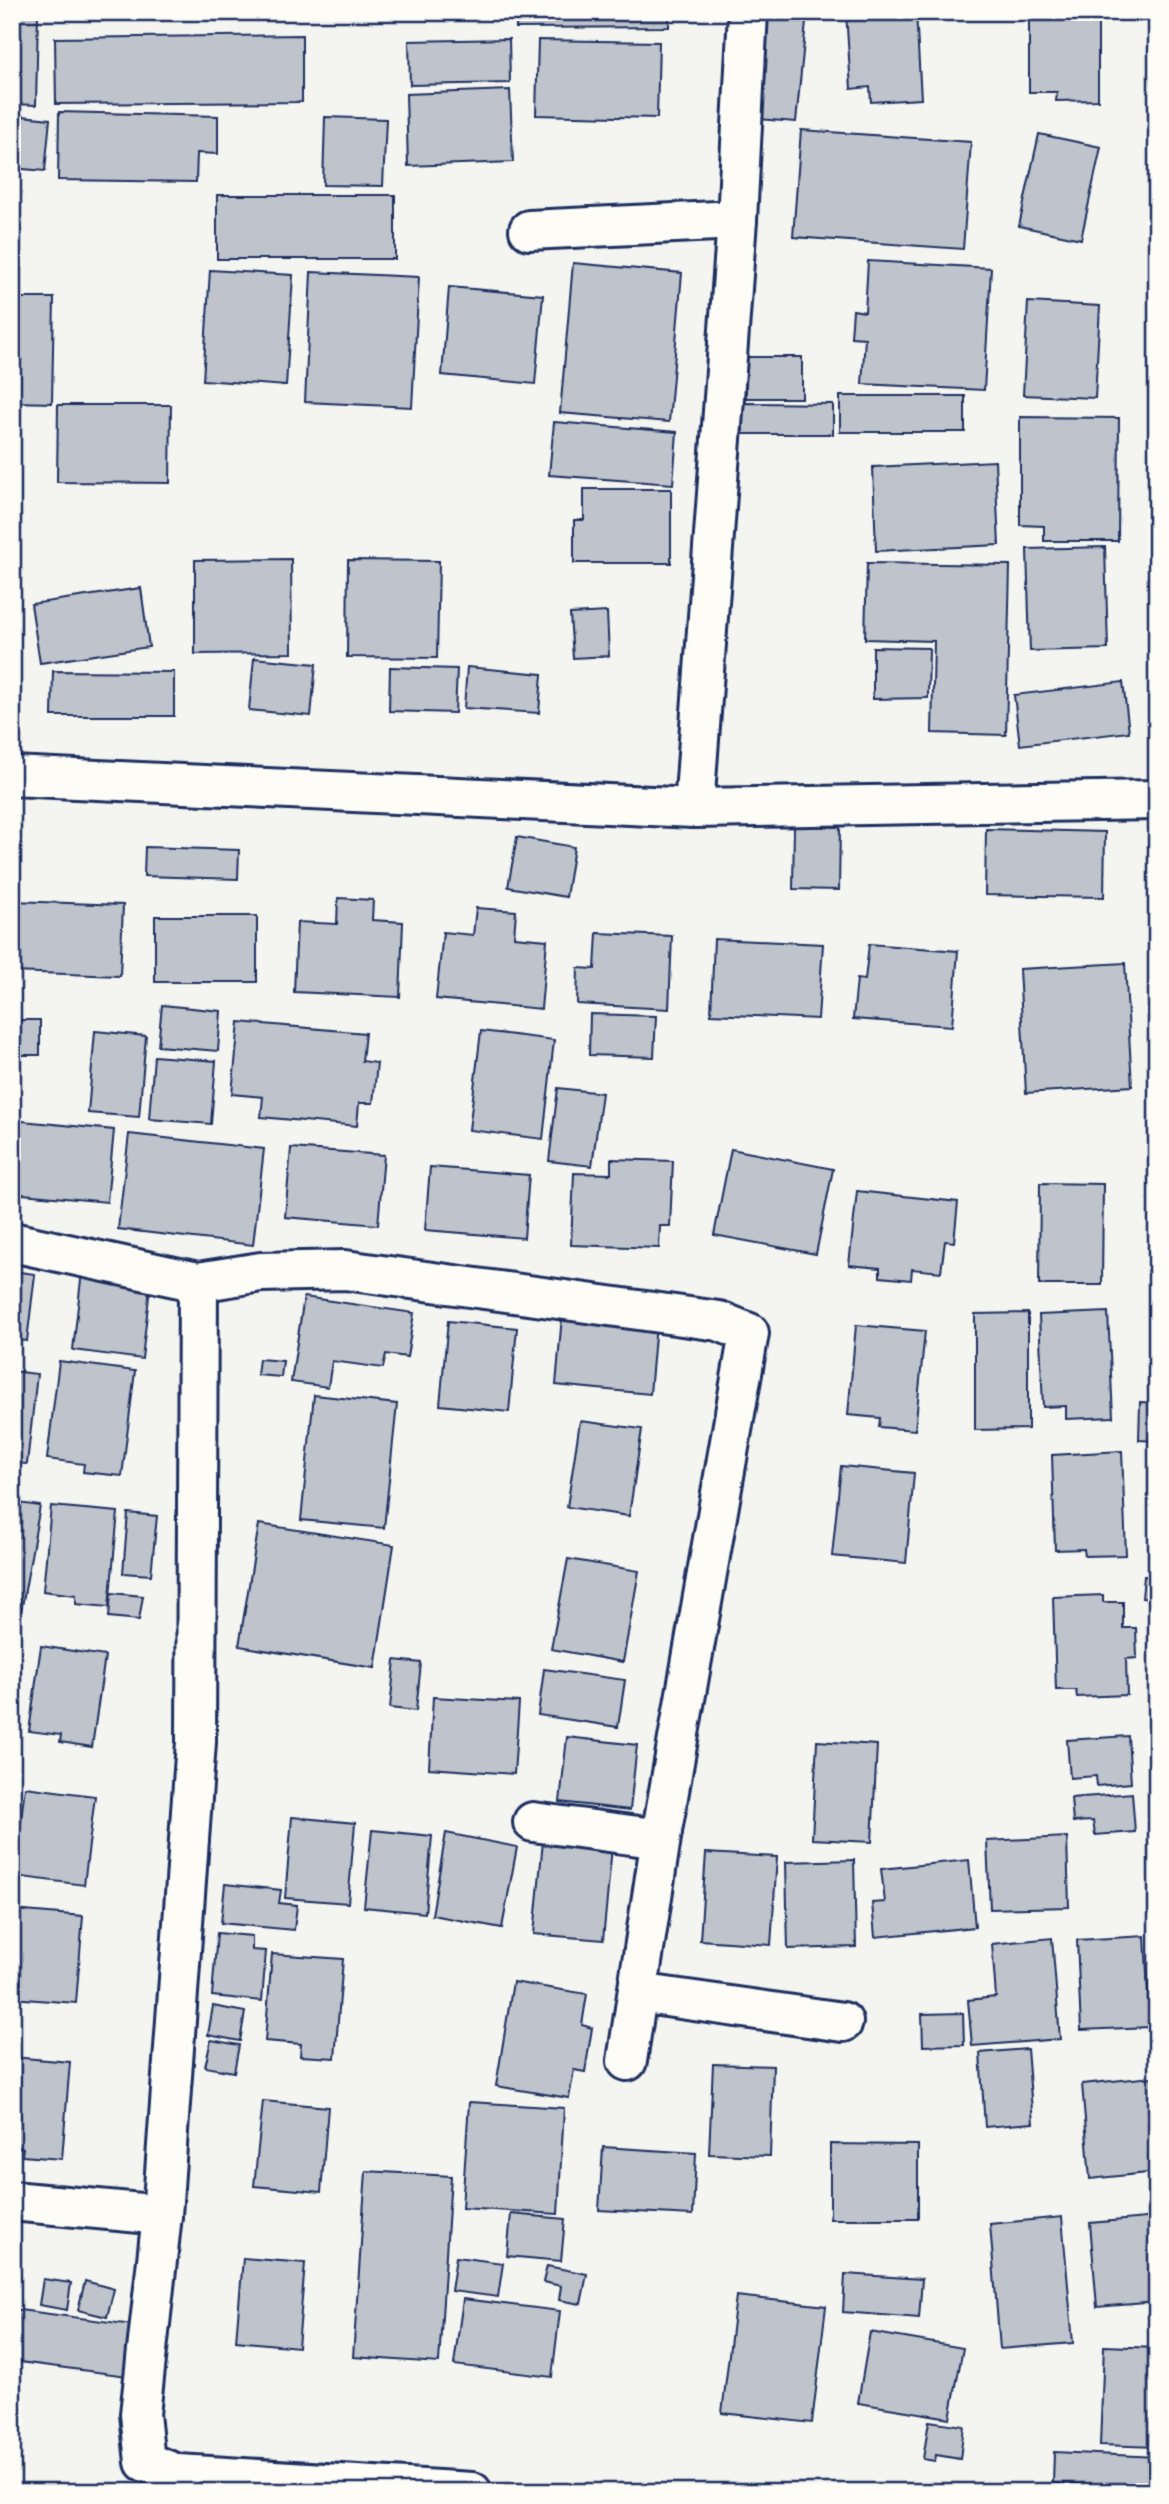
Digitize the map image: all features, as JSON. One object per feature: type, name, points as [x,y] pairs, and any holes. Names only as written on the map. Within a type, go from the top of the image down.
[{"type":"street","points":[[694,808],[737,220],[748,12]]},
{"type":"street","points":[[529,230],[737,220]]},
{"type":"street","points":[[12,776],[694,808],[1157,800]]},
{"type":"street","points":[[12,1242],[198,1282],[261,1272],[345,1270],[719,1321],[749,1333],[662,1831],[627,2060]]},
{"type":"street","points":[[198,1282],[196,1742],[162,2215],[140,2414],[145,2462],[178,2474],[472,2492]]},
{"type":"street","points":[[533,1822],[646,1837],[662,1831]]},
{"type":"street","points":[[638,1993],[843,2022]]},
{"type":"street","points":[[12,2201],[162,2215]]},
{"type":"building","points":[[12,12],[38,13],[36,105],[12,104]]},
{"type":"building","points":[[516,12],[669,12],[669,27],[516,28]]},
{"type":"building","points":[[769,12],[807,12],[796,122],[758,119]]},
{"type":"building","points":[[846,12],[916,12],[921,99],[871,102],[870,87],[851,89]]},
{"type":"building","points":[[1029,12],[1098,12],[1098,100],[1056,101],[1057,92],[1029,92]]},
{"type":"building","points":[[302,35],[302,102],[56,104],[55,38]]},
{"type":"building","points":[[509,39],[510,83],[410,85],[409,41]]},
{"type":"building","points":[[538,40],[659,42],[657,118],[536,115]]},
{"type":"building","points":[[510,90],[513,162],[408,166],[406,94]]},
{"type":"building","points":[[59,112],[218,116],[218,154],[197,153],[196,182],[58,180]]},
{"type":"building","points":[[12,115],[50,119],[45,171],[12,168]]},
{"type":"building","points":[[325,117],[386,119],[383,186],[323,185]]},
{"type":"building","points":[[801,130],[971,142],[963,249],[793,237]]},
{"type":"building","points":[[1039,134],[1101,147],[1081,239],[1019,226]]},
{"type":"building","points":[[217,195],[395,195],[395,259],[217,259]]},
{"type":"building","points":[[868,261],[991,268],[984,390],[862,384],[865,338],[851,337],[853,310],[865,312]]},
{"type":"building","points":[[573,263],[682,273],[669,422],[560,413]]},
{"type":"building","points":[[210,270],[293,275],[286,386],[203,380]]},
{"type":"building","points":[[311,272],[419,277],[412,407],[305,402]]},
{"type":"building","points":[[449,287],[543,295],[535,384],[442,375]]},
{"type":"building","points":[[16,298],[54,298],[52,403],[13,402]]},
{"type":"building","points":[[1028,302],[1100,306],[1095,398],[1023,395]]},
{"type":"building","points":[[746,357],[802,357],[802,398],[746,398]]},
{"type":"building","points":[[840,396],[965,396],[965,432],[840,432]]},
{"type":"building","points":[[743,403],[833,404],[833,434],[743,434]]},
{"type":"building","points":[[58,405],[171,405],[170,483],[57,482]]},
{"type":"building","points":[[1020,417],[1119,418],[1118,541],[1044,541],[1044,526],[1020,525]]},
{"type":"building","points":[[554,422],[677,432],[673,484],[549,475]]},
{"type":"building","points":[[995,461],[999,545],[876,551],[873,467]]},
{"type":"building","points":[[584,489],[671,489],[671,563],[574,563],[574,520],[584,520]]},
{"type":"building","points":[[1105,547],[1108,649],[1030,651],[1027,549]]},
{"type":"building","points":[[291,559],[292,653],[195,654],[195,560]]},
{"type":"building","points":[[348,560],[439,561],[437,658],[347,657]]},
{"type":"building","points":[[867,563],[1010,565],[1006,735],[932,733],[934,641],[865,639]]},
{"type":"building","points":[[141,588],[149,647],[40,663],[31,604]]},
{"type":"building","points":[[607,612],[609,656],[573,658],[570,614]]},
{"type":"building","points":[[873,647],[929,648],[928,698],[873,699]]},
{"type":"building","points":[[254,658],[316,664],[311,716],[249,710]]},
{"type":"building","points":[[390,667],[457,669],[455,713],[389,711]]},
{"type":"building","points":[[467,667],[542,674],[539,713],[464,708]]},
{"type":"building","points":[[53,671],[174,672],[174,716],[52,716]]},
{"type":"building","points":[[1123,682],[1129,732],[1020,745],[1014,695]]},
{"type":"building","points":[[794,826],[840,827],[839,890],[793,889]]},
{"type":"building","points":[[986,829],[1105,832],[1104,897],[985,895]]},
{"type":"building","points":[[517,837],[574,847],[566,897],[508,887]]},
{"type":"building","points":[[145,847],[239,850],[238,879],[144,876]]},
{"type":"building","points":[[338,898],[373,900],[372,920],[403,922],[400,997],[294,992],[297,922],[337,924]]},
{"type":"building","points":[[12,901],[123,905],[120,976],[12,972]]},
{"type":"building","points":[[476,908],[516,911],[514,937],[547,940],[541,1009],[436,999],[443,932],[473,935]]},
{"type":"building","points":[[155,916],[257,916],[257,982],[155,982]]},
{"type":"building","points":[[597,933],[672,936],[669,1009],[577,1004],[578,968],[595,969]]},
{"type":"building","points":[[714,939],[823,944],[818,1019],[711,1014]]},
{"type":"building","points":[[869,944],[958,951],[952,1026],[853,1019],[857,979],[865,980]]},
{"type":"building","points":[[1125,963],[1132,1086],[1026,1093],[1019,969]]},
{"type":"building","points":[[162,1005],[221,1011],[218,1051],[158,1046]]},
{"type":"building","points":[[590,1014],[656,1016],[654,1057],[589,1055]]},
{"type":"building","points":[[12,1020],[40,1020],[40,1055],[12,1055]]},
{"type":"building","points":[[239,1022],[365,1033],[362,1061],[377,1063],[373,1103],[359,1103],[357,1126],[261,1117],[263,1097],[232,1094]]},
{"type":"building","points":[[95,1031],[146,1036],[139,1117],[88,1113]]},
{"type":"building","points":[[481,1031],[554,1040],[543,1139],[469,1130]]},
{"type":"building","points":[[154,1056],[216,1061],[211,1124],[149,1119]]},
{"type":"building","points":[[558,1088],[602,1093],[592,1166],[549,1161]]},
{"type":"building","points":[[12,1120],[114,1130],[107,1202],[12,1193]]},
{"type":"building","points":[[129,1134],[264,1149],[253,1245],[118,1229]]},
{"type":"building","points":[[291,1148],[384,1155],[378,1225],[285,1217]]},
{"type":"building","points":[[731,1149],[833,1169],[816,1254],[714,1235]]},
{"type":"building","points":[[611,1159],[673,1161],[670,1226],[660,1226],[659,1248],[571,1245],[574,1173],[611,1174]]},
{"type":"building","points":[[430,1167],[529,1175],[524,1238],[425,1230]]},
{"type":"building","points":[[1040,1183],[1103,1184],[1102,1285],[1039,1285]]},
{"type":"building","points":[[857,1191],[958,1202],[954,1242],[945,1241],[941,1272],[912,1269],[911,1280],[880,1277],[880,1268],[849,1265]]},
{"type":"building","points":[[12,1271],[35,1274],[27,1341],[12,1339]]},
{"type":"building","points":[[82,1271],[151,1278],[142,1359],[73,1350]]},
{"type":"building","points":[[304,1297],[414,1313],[407,1357],[386,1354],[383,1368],[332,1361],[328,1387],[291,1382]]},
{"type":"building","points":[[1108,1312],[1113,1417],[1066,1419],[1066,1406],[1043,1407],[1039,1315]]},
{"type":"building","points":[[1028,1313],[1028,1429],[975,1430],[975,1314]]},
{"type":"building","points":[[562,1316],[656,1324],[650,1394],[556,1385]]},
{"type":"building","points":[[448,1321],[517,1328],[509,1412],[440,1405]]},
{"type":"building","points":[[856,1325],[925,1331],[915,1430],[879,1427],[880,1418],[848,1415]]},
{"type":"building","points":[[259,1359],[283,1361],[281,1377],[257,1375]]},
{"type":"building","points":[[59,1361],[135,1371],[122,1476],[83,1472],[84,1464],[47,1459]]},
{"type":"building","points":[[12,1371],[37,1374],[27,1464],[12,1463]]},
{"type":"building","points":[[314,1395],[397,1404],[384,1528],[301,1520]]},
{"type":"building","points":[[1140,1402],[1157,1403],[1157,1441],[1139,1440]]},
{"type":"building","points":[[580,1421],[642,1429],[629,1516],[567,1507]]},
{"type":"building","points":[[1122,1451],[1126,1555],[1085,1556],[1084,1549],[1055,1550],[1052,1455]]},
{"type":"building","points":[[841,1466],[914,1473],[906,1563],[832,1556]]},
{"type":"building","points":[[12,1502],[40,1506],[20,1618],[12,1617]]},
{"type":"building","points":[[51,1506],[118,1512],[109,1607],[76,1604],[76,1595],[43,1591]]},
{"type":"building","points":[[128,1513],[157,1516],[151,1575],[123,1573]]},
{"type":"building","points":[[259,1524],[394,1545],[375,1668],[239,1646]]},
{"type":"building","points":[[568,1559],[639,1571],[623,1662],[551,1649]]},
{"type":"building","points":[[1144,1576],[1157,1577],[1157,1599],[1142,1598]]},
{"type":"building","points":[[111,1593],[143,1596],[139,1620],[109,1617]]},
{"type":"building","points":[[1103,1595],[1103,1602],[1123,1602],[1123,1628],[1136,1628],[1137,1658],[1126,1659],[1127,1695],[1077,1697],[1076,1690],[1056,1690],[1053,1597]]},
{"type":"building","points":[[41,1646],[105,1656],[92,1747],[60,1742],[61,1735],[29,1731]]},
{"type":"building","points":[[395,1660],[421,1663],[416,1711],[390,1708]]},
{"type":"building","points":[[544,1669],[625,1680],[618,1727],[538,1715]]},
{"type":"building","points":[[433,1697],[519,1702],[514,1774],[429,1768]]},
{"type":"building","points":[[1128,1736],[1131,1783],[1097,1786],[1096,1776],[1070,1778],[1067,1740]]},
{"type":"building","points":[[567,1737],[637,1745],[630,1810],[560,1802]]},
{"type":"building","points":[[817,1741],[877,1745],[872,1842],[812,1839]]},
{"type":"building","points":[[25,1787],[95,1796],[84,1885],[14,1876]]},
{"type":"building","points":[[1132,1793],[1135,1832],[1095,1835],[1093,1821],[1073,1822],[1071,1798]]},
{"type":"building","points":[[292,1817],[355,1823],[348,1903],[285,1898]]},
{"type":"building","points":[[372,1830],[432,1836],[425,1913],[364,1907]]},
{"type":"building","points":[[446,1833],[517,1847],[502,1928],[432,1915]]},
{"type":"building","points":[[1067,1837],[1069,1907],[990,1909],[987,1841]]},
{"type":"building","points":[[543,1841],[612,1847],[603,1940],[534,1934]]},
{"type":"building","points":[[706,1853],[777,1857],[771,1945],[700,1940]]},
{"type":"building","points":[[854,1860],[856,1947],[788,1949],[786,1862]]},
{"type":"building","points":[[969,1860],[975,1927],[875,1937],[872,1903],[885,1902],[881,1869]]},
{"type":"building","points":[[225,1884],[281,1890],[279,1903],[297,1905],[294,1930],[221,1923]]},
{"type":"building","points":[[13,1910],[83,1916],[76,2003],[12,1998]]},
{"type":"building","points":[[217,1933],[252,1936],[252,1950],[266,1951],[262,2001],[212,1996]]},
{"type":"building","points":[[1145,1936],[1150,2027],[1081,2030],[1077,1940]]},
{"type":"building","points":[[1052,1938],[1060,2039],[972,2046],[968,2000],[996,1997],[992,1944]]},
{"type":"building","points":[[272,1954],[343,1959],[335,2058],[300,2056],[301,2044],[265,2041]]},
{"type":"building","points":[[513,1982],[587,1994],[582,2025],[592,2028],[585,2072],[574,2070],[569,2098],[496,2086]]},
{"type":"building","points":[[213,2006],[245,2012],[240,2041],[208,2035]]},
{"type":"building","points":[[963,2013],[964,2045],[923,2046],[922,2014]]},
{"type":"building","points":[[211,2040],[239,2045],[234,2072],[205,2067]]},
{"type":"building","points":[[1027,2049],[1033,2123],[985,2127],[980,2053]]},
{"type":"building","points":[[12,2057],[70,2062],[62,2159],[22,2156],[23,2148],[12,2147]]},
{"type":"building","points":[[713,2064],[773,2066],[770,2156],[709,2154]]},
{"type":"building","points":[[1152,2077],[1157,2129],[1157,2172],[1090,2179],[1082,2084]]},
{"type":"building","points":[[263,2101],[328,2107],[321,2192],[254,2186]]},
{"type":"building","points":[[469,2102],[564,2108],[558,2214],[462,2208]]},
{"type":"building","points":[[830,2144],[918,2145],[918,2219],[830,2219]]},
{"type":"building","points":[[603,2147],[696,2153],[693,2215],[599,2210]]},
{"type":"building","points":[[366,2171],[451,2176],[439,2363],[353,2357]]},
{"type":"building","points":[[511,2214],[565,2219],[561,2261],[507,2256]]},
{"type":"building","points":[[1062,2217],[1073,2343],[1000,2349],[990,2224]]},
{"type":"building","points":[[1157,2217],[1157,2302],[1097,2307],[1090,2223]]},
{"type":"building","points":[[456,2257],[503,2263],[498,2297],[451,2291]]},
{"type":"building","points":[[243,2258],[305,2263],[298,2347],[236,2341]]},
{"type":"building","points":[[547,2266],[587,2274],[581,2304],[559,2300],[561,2286],[543,2282]]},
{"type":"building","points":[[845,2274],[922,2279],[919,2318],[843,2312]]},
{"type":"building","points":[[43,2279],[71,2283],[67,2310],[39,2305]]},
{"type":"building","points":[[85,2281],[114,2289],[107,2317],[78,2310]]},
{"type":"building","points":[[736,2296],[826,2306],[812,2423],[722,2413]]},
{"type":"building","points":[[463,2299],[560,2311],[552,2377],[454,2365]]},
{"type":"building","points":[[12,2309],[133,2325],[127,2376],[12,2361]]},
{"type":"building","points":[[870,2332],[963,2348],[950,2418],[858,2403]]},
{"type":"building","points":[[1104,2346],[1157,2348],[1157,2447],[1100,2445]]},
{"type":"building","points":[[929,2421],[964,2426],[960,2459],[936,2455],[935,2461],[923,2459]]},
{"type":"building","points":[[1054,2452],[1157,2457],[1157,2488],[1053,2483]]}]
